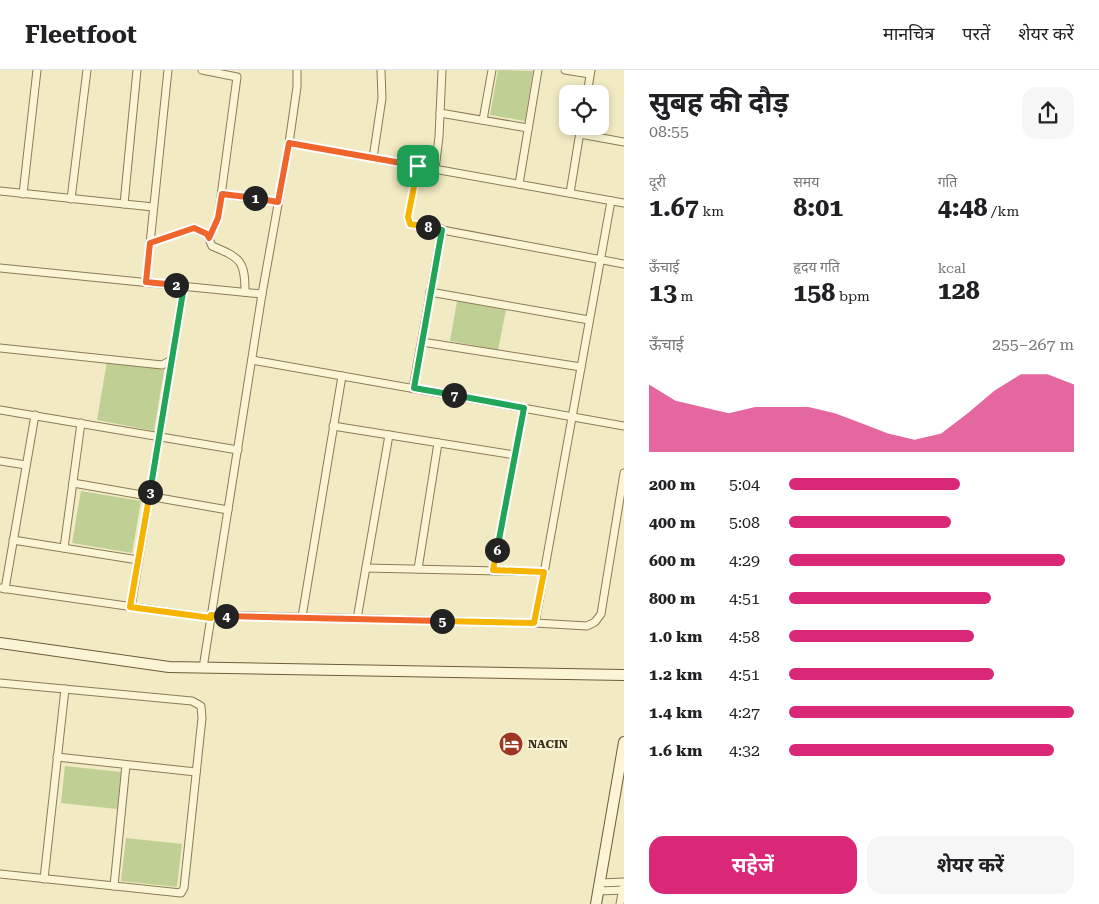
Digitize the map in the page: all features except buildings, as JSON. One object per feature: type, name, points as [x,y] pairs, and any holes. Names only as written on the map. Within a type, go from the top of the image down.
[{"type":"street","points":[[23,194],[37,70]]},
{"type":"street","points":[[71,199],[87,70]]},
{"type":"street","points":[[124,204],[138,70]]},
{"type":"street","points":[[146,282],[168,70]]},
{"type":"street","points":[[202,70],[238,77],[218,218],[209,238]]},
{"type":"street","points":[[203,668],[262,294],[289,143],[297,87],[297,70]]},
{"type":"street","points":[[374,158],[382,98],[381,70]]},
{"type":"street","points":[[435,169],[442,70]]},
{"type":"street","points":[[483,120],[492,70]]},
{"type":"street","points":[[519,184],[538,70]]},
{"type":"street","points":[[566,70],[590,72],[588,85]]},
{"type":"street","points":[[440,113],[528,128]]},
{"type":"street","points":[[570,193],[579,135]]},
{"type":"street","points":[[598,135],[624,142]]},
{"type":"street","points":[[289,143],[624,203]]},
{"type":"street","points":[[418,166],[408,217],[410,224],[624,264]]},
{"type":"street","points":[[0,191],[153,207]]},
{"type":"street","points":[[222,194],[278,202]]},
{"type":"street","points":[[534,623],[611,201]]},
{"type":"street","points":[[150,243],[194,228],[207,234],[212,246],[230,254],[245,271],[245,292]]},
{"type":"street","points":[[414,388],[442,230]]},
{"type":"street","points":[[0,268],[262,294]]},
{"type":"street","points":[[130,607],[184,286]]},
{"type":"street","points":[[430,292],[589,320]]},
{"type":"street","points":[[422,342],[581,367]]},
{"type":"street","points":[[0,348],[162,365],[172,360]]},
{"type":"street","points":[[252,360],[624,426]]},
{"type":"street","points":[[302,617],[342,376]]},
{"type":"street","points":[[493,570],[524,408]]},
{"type":"street","points":[[0,410],[238,450]]},
{"type":"street","points":[[35,416],[13,540],[2,589],[211,617],[302,617],[587,626],[595,622],[601,614],[624,473]]},
{"type":"street","points":[[64,548],[82,424]]},
{"type":"street","points":[[333,426],[515,455]]},
{"type":"street","points":[[357,619],[389,435]]},
{"type":"street","points":[[418,569],[438,443]]},
{"type":"street","points":[[0,461],[26,465]]},
{"type":"street","points":[[73,483],[228,510]]},
{"type":"street","points":[[13,540],[138,560]]},
{"type":"street","points":[[366,568],[544,572]]},
{"type":"street","points":[[0,643],[169,667],[624,675]]},
{"type":"street","points":[[0,683],[192,701],[202,706],[183,891],[181,893],[0,874]]},
{"type":"street","points":[[44,878],[65,689]]},
{"type":"street","points":[[596,904],[624,742]]},
{"type":"street","points":[[57,757],[196,772]]},
{"type":"street","points":[[114,886],[126,765]]},
{"type":"street","points":[[599,887],[623,886],[620,904]]},
{"type":"green space","points":[[498,70],[533,71],[525,121],[490,115]]},
{"type":"green space","points":[[457,301],[506,310],[498,350],[450,341]]},
{"type":"green space","points":[[107,361],[165,365],[154,431],[97,420]]},
{"type":"green space","points":[[81,491],[141,501],[132,553],[72,543]]},
{"type":"green space","points":[[65,766],[121,772],[117,809],[61,803]]},
{"type":"green space","points":[[126,838],[182,844],[177,887],[121,881]]},
{"type":"place","name":"NACIN","points":[[511,744]]},
{"type":"route","points":[[289,143],[418,166],[408,217],[410,224],[442,230],[414,388],[524,408],[493,570],[544,572],[534,623],[211,615],[211,618],[130,607],[184,286],[146,282],[150,243],[194,228],[207,234],[209,238],[218,218],[222,194],[278,202],[289,143]]}]
